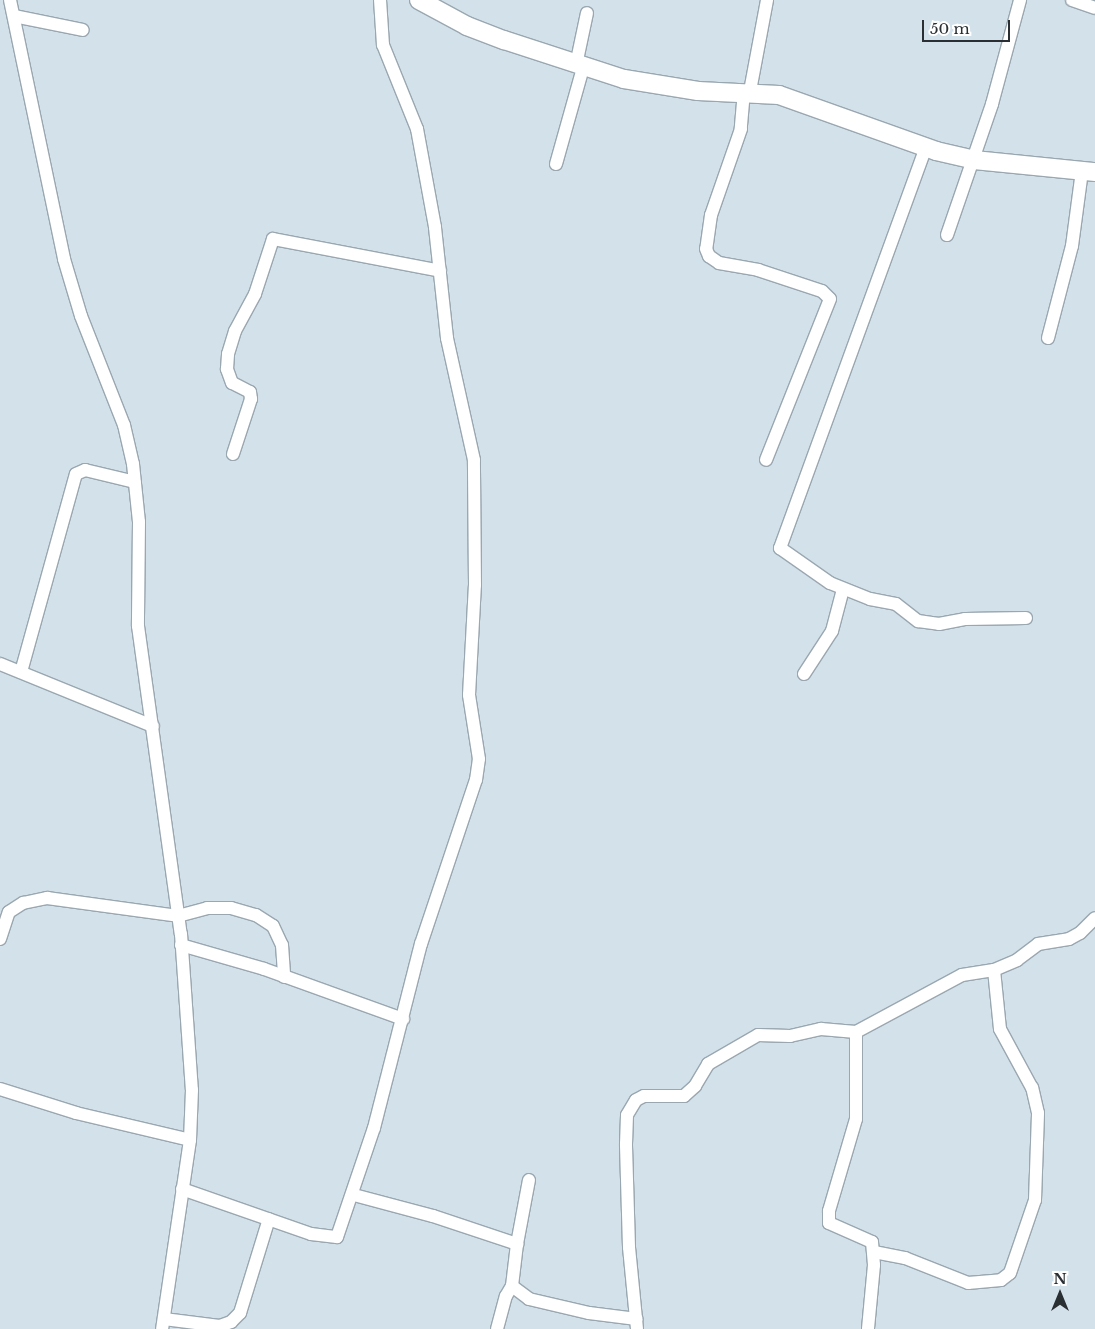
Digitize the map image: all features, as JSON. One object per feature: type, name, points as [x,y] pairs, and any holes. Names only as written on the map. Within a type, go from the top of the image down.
[{"type":"street","points":[[10,0],[64,260],[81,316],[124,425],[135,482],[139,522],[138,626],[182,945],[192,1090],[190,1140],[163,1324],[220,1326],[231,1322],[240,1313],[269,1220]]},
{"type":"street","points":[[182,1189],[311,1234],[337,1237],[354,1195],[403,1019],[421,944],[470,803],[479,759],[469,695],[475,585],[476,476],[447,338],[440,271],[417,129],[383,45],[380,0]]},
{"type":"street","points":[[419,0],[467,26],[579,67],[662,86],[747,91],[802,102],[926,147],[974,160],[1089,171],[1048,338]]},
{"type":"street","points":[[766,460],[830,299],[822,291],[758,270],[719,263],[709,256],[706,249],[711,215],[741,129],[747,91],[767,0]]},
{"type":"street","points":[[947,235],[974,160],[1020,0]]},
{"type":"street","points":[[1072,0],[1095,8]]},
{"type":"street","points":[[556,164],[579,67],[587,14]]},
{"type":"street","points":[[14,16],[83,30]]},
{"type":"street","points":[[926,147],[780,548],[843,589],[896,604],[918,621],[928,624],[1026,618]]},
{"type":"street","points":[[233,454],[251,399],[250,392],[232,383],[227,369],[228,354],[235,331],[255,294],[273,239],[440,271]]},
{"type":"street","points":[[21,672],[76,474],[85,470],[135,482]]},
{"type":"street","points":[[804,674],[832,631],[843,589]]},
{"type":"street","points":[[0,664],[152,726]]},
{"type":"street","points":[[0,939],[9,912],[23,903],[47,898],[178,916],[207,908],[231,908],[256,915],[272,926],[282,945],[284,977]]},
{"type":"street","points":[[512,1286],[521,1294],[540,1302],[637,1324],[629,1247],[626,1144],[630,1106],[644,1096],[684,1096],[695,1086],[708,1064],[758,1035],[790,1036],[821,1029],[856,1032],[962,975],[994,970],[1017,960],[1038,944],[1069,939],[1080,933],[1095,918]]},
{"type":"street","points":[[182,945],[284,977],[403,1019]]},
{"type":"street","points":[[874,1252],[905,1258],[968,1283],[1001,1280],[1010,1274],[1035,1200],[1038,1113],[1032,1088],[1000,1029],[994,970]]},
{"type":"street","points":[[856,1032],[856,1119],[829,1211],[828,1223],[872,1242],[874,1252],[868,1329]]},
{"type":"street","points":[[0,1089],[76,1113],[190,1140]]},
{"type":"street","points":[[497,1329],[506,1296],[512,1286],[517,1244],[529,1180]]},
{"type":"street","points":[[354,1195],[434,1216],[517,1244]]}]
